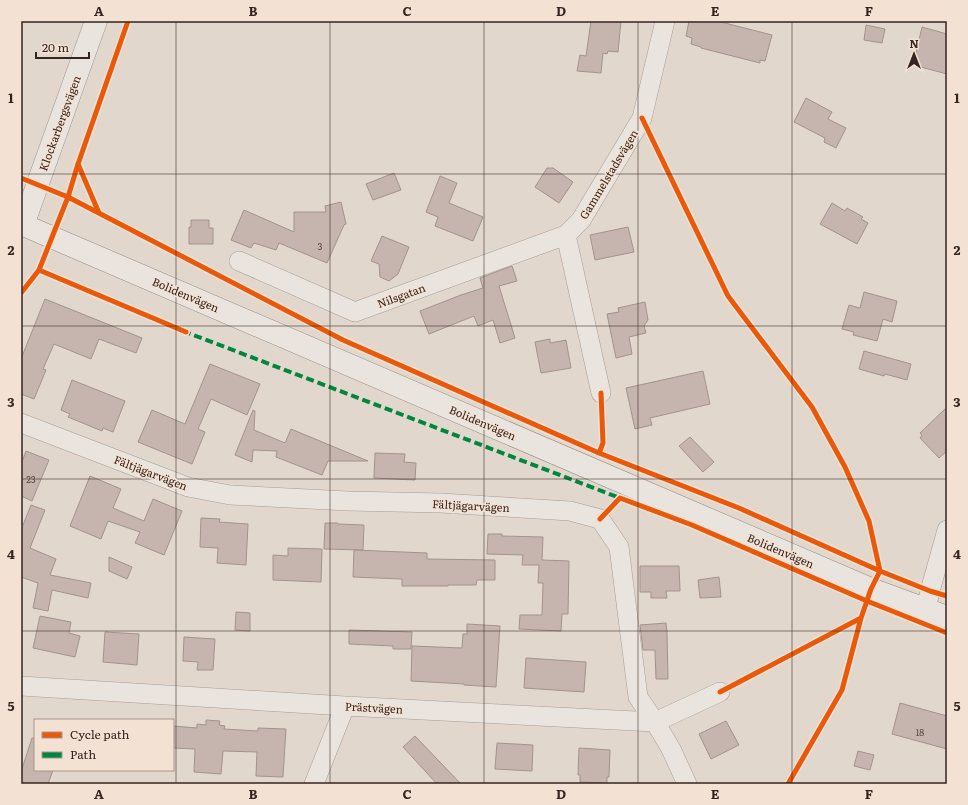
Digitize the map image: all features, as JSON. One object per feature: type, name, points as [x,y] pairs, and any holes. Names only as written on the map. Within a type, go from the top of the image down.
[{"type":"main road","name":"Klockarbergsvägen","points":[[22,225],[96,21]]},
{"type":"main road","name":"Bolidenvägen","points":[[22,225],[856,583],[947,617]]},
{"type":"street","name":"Gammelstadsvägen","points":[[566,235],[581,220],[642,118],[665,21]]},
{"type":"street","name":"Nilsgatan","points":[[239,261],[355,312],[566,235]]},
{"type":"street","points":[[566,235],[601,393]]},
{"type":"street","name":"Fältjägarvägen","points":[[21,423],[188,487],[230,495],[348,501],[442,503],[563,510],[600,519],[618,547],[638,697],[655,722],[687,784]]},
{"type":"street","points":[[926,609],[947,530]]},
{"type":"street","name":"Prästvägen","points":[[21,686],[345,706],[655,722],[720,692]]},
{"type":"street","points":[[314,784],[345,706]]},
{"type":"building","points":[[591,21],[621,21],[618,52],[608,51],[607,54],[603,53],[601,73],[577,71],[580,55],[586,56]]},
{"type":"building","points":[[689,21],[717,21],[772,35],[765,61],[760,60],[760,63],[701,48],[691,44],[692,38],[686,36]]},
{"type":"building","points":[[866,25],[885,29],[882,43],[864,40]]},
{"type":"building","points":[[922,27],[947,34],[947,74],[913,65]]},
{"type":"building","points":[[806,98],[832,112],[828,119],[846,128],[836,148],[824,142],[825,138],[794,122]]},
{"type":"building","points":[[547,168],[553,168],[573,182],[559,203],[535,187]]},
{"type":"building","points":[[394,173],[401,190],[373,200],[366,184]]},
{"type":"building","points":[[440,176],[457,183],[449,203],[483,217],[473,241],[435,226],[438,217],[426,212]]},
{"type":"building","points":[[341,202],[346,224],[344,225],[327,263],[279,243],[276,250],[254,243],[251,248],[231,240],[244,210],[294,232],[294,212],[326,212],[325,206]]},
{"type":"building","points":[[832,203],[845,211],[847,208],[863,217],[861,219],[868,223],[857,244],[820,224]]},
{"type":"building","points":[[191,220],[209,220],[209,228],[213,228],[213,244],[189,244],[189,227],[191,227]]},
{"type":"building","points":[[628,227],[634,252],[595,260],[590,235]]},
{"type":"building","points":[[382,236],[409,247],[398,274],[389,281],[380,277],[379,264],[371,261]]},
{"type":"building","points":[[512,266],[517,281],[499,286],[515,338],[500,343],[493,320],[478,326],[474,316],[429,334],[420,311],[483,288],[480,278]]},
{"type":"building","points":[[864,292],[897,301],[892,322],[883,319],[877,341],[853,335],[854,332],[842,329],[849,305],[860,308]]},
{"type":"building","points":[[45,299],[142,338],[136,353],[99,339],[91,359],[54,344],[43,369],[46,370],[34,399],[21,394],[21,359]]},
{"type":"building","points":[[645,302],[648,320],[644,326],[646,333],[629,337],[632,354],[616,358],[607,314],[619,312],[618,308]]},
{"type":"building","points":[[550,339],[550,343],[566,340],[571,368],[541,373],[535,342]]},
{"type":"building","points":[[864,351],[911,364],[907,380],[885,374],[884,376],[859,369]]},
{"type":"building","points":[[210,364],[260,384],[247,415],[211,399],[198,429],[205,432],[192,464],[138,442],[152,410],[185,424]]},
{"type":"building","points":[[703,371],[710,404],[650,418],[652,425],[635,429],[626,388]]},
{"type":"building","points":[[72,380],[125,401],[113,432],[103,428],[102,431],[68,417],[70,414],[61,410]]},
{"type":"building","points":[[947,407],[947,451],[939,458],[920,438],[922,435],[920,433]]},
{"type":"building","points":[[253,410],[255,411],[254,430],[285,443],[291,429],[368,461],[328,461],[322,475],[276,457],[277,451],[253,450],[252,462],[235,455]]},
{"type":"building","points":[[690,437],[714,462],[703,472],[679,446]]},
{"type":"building","points":[[26,451],[49,460],[32,501],[21,496],[21,464]]},
{"type":"building","points":[[375,453],[405,454],[404,462],[416,463],[415,480],[374,478]]},
{"type":"building","points":[[90,476],[121,489],[113,508],[144,521],[153,499],[182,511],[164,555],[135,543],[140,532],[108,521],[101,539],[70,526]]},
{"type":"building","points":[[31,505],[45,510],[30,548],[56,559],[50,575],[91,583],[88,598],[52,590],[48,611],[33,608],[38,583],[21,577],[21,530]]},
{"type":"building","points":[[201,518],[220,519],[219,522],[248,524],[246,565],[217,563],[218,548],[200,547]]},
{"type":"building","points":[[325,523],[364,525],[363,550],[324,549]]},
{"type":"building","points":[[488,534],[502,534],[502,536],[543,537],[542,560],[569,561],[568,614],[562,614],[561,631],[519,629],[520,615],[542,615],[543,583],[538,583],[539,565],[522,565],[523,555],[487,554]]},
{"type":"building","points":[[288,548],[322,549],[321,582],[273,580],[273,555],[288,556]]},
{"type":"building","points":[[354,550],[427,553],[427,559],[495,560],[495,580],[477,580],[476,585],[402,586],[402,579],[353,577]]},
{"type":"building","points":[[109,557],[132,567],[127,579],[109,571]]},
{"type":"building","points":[[640,566],[679,566],[680,591],[666,591],[667,598],[651,598],[651,592],[640,592]]},
{"type":"building","points":[[719,577],[721,597],[700,598],[698,580]]},
{"type":"building","points":[[236,612],[250,613],[250,631],[235,630]]},
{"type":"building","points":[[40,616],[71,622],[69,633],[80,636],[75,657],[33,648]]},
{"type":"building","points":[[666,623],[668,679],[656,679],[655,650],[643,650],[640,625]]},
{"type":"building","points":[[467,624],[500,626],[496,687],[411,681],[412,646],[462,648],[463,634],[467,634]]},
{"type":"building","points":[[349,630],[412,632],[411,649],[393,649],[393,646],[349,644]]},
{"type":"building","points":[[105,632],[139,634],[137,665],[103,662]]},
{"type":"building","points":[[184,637],[215,639],[213,670],[197,670],[198,662],[183,661]]},
{"type":"building","points":[[526,658],[586,662],[584,692],[524,688]]},
{"type":"building","points":[[900,703],[947,716],[947,749],[892,734]]},
{"type":"building","points":[[206,720],[220,721],[219,725],[225,726],[224,729],[258,731],[258,728],[286,729],[283,777],[256,776],[257,752],[223,751],[221,774],[194,772],[195,749],[174,748],[174,726],[197,728],[197,724],[206,725]]},
{"type":"building","points":[[726,721],[739,745],[711,759],[699,734]]},
{"type":"building","points":[[415,736],[461,784],[437,784],[403,747]]},
{"type":"building","points":[[32,738],[34,738],[34,771],[53,771],[48,784],[21,784],[21,772]]},
{"type":"building","points":[[497,743],[533,745],[532,771],[495,769]]},
{"type":"building","points":[[579,748],[610,750],[609,777],[607,777],[607,783],[580,782],[580,775],[578,775]]},
{"type":"building","points":[[858,751],[874,755],[870,770],[854,766]]},
{"type":"marked path","points":[[183,331],[620,498]]},
{"type":"cycle path","points":[[21,293],[39,270],[68,197],[128,21]]},
{"type":"cycle path","points":[[642,118],[728,296],[812,407],[845,467],[869,521],[880,571],[871,589],[861,618],[720,692]]},
{"type":"cycle path","points":[[78,164],[99,213]]},
{"type":"cycle path","points":[[21,178],[68,197],[343,340],[599,453],[739,508],[880,571],[930,591],[947,596]]},
{"type":"cycle path","points":[[39,270],[186,332]]},
{"type":"cycle path","points":[[599,453],[603,443],[601,393]]},
{"type":"cycle path","points":[[600,519],[620,498],[692,525],[867,601],[947,633]]},
{"type":"cycle path","points":[[788,784],[842,690],[861,618]]}]
